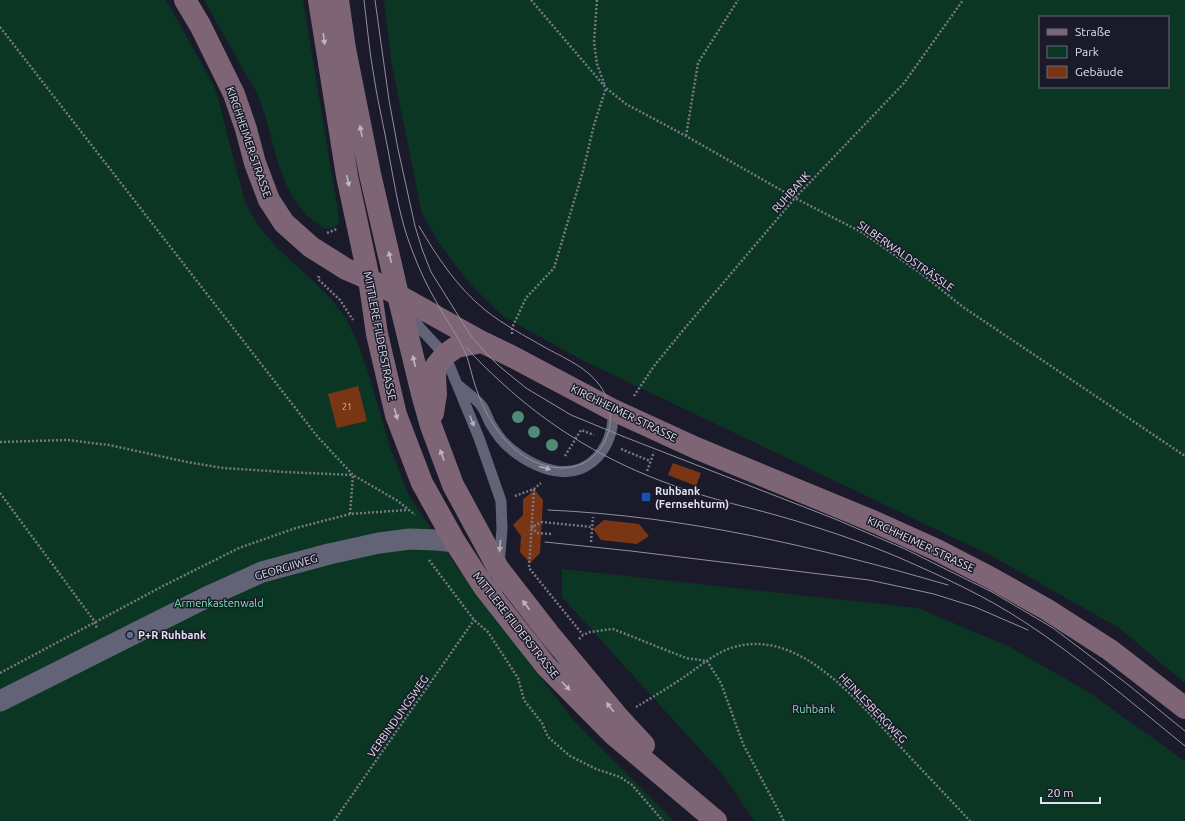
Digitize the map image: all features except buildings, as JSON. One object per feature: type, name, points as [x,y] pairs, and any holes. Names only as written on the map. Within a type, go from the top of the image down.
[{"type":"main road","name":"KIRCHHEIMER STRASSE","points":[[186,0],[234,94],[246,129],[255,163],[272,206],[284,223],[311,247],[346,269],[369,279],[482,342],[613,410],[696,448],[875,522],[937,550],[984,574],[1046,608],[1110,650],[1185,708]]},
{"type":"main road","name":"MITTLERE FILDERSTRASSE","points":[[319,0],[347,176],[369,279],[377,334],[396,416],[422,483],[455,542],[484,587],[546,666],[613,734],[716,821]]},
{"type":"main road","name":"MITTLERE FILDERSTRASSE","points":[[338,0],[345,49],[367,158],[398,295],[431,426],[453,484],[498,568],[550,635],[589,680],[619,718],[716,821]]},
{"type":"main road","points":[[431,426],[436,394],[436,366],[445,355],[456,347],[482,342]]},
{"type":"main road","points":[[455,542],[474,552],[498,568]]},
{"type":"street","name":"GEORGIIWEG","points":[[0,701],[104,648],[262,572],[329,554],[379,543],[410,539],[455,542]]},
{"type":"lane","points":[[398,295],[420,328],[445,355],[479,438],[501,501],[502,529],[496,603]]},
{"type":"lane","points":[[457,385],[481,405],[490,424],[511,450],[535,465],[555,470],[567,471],[585,466],[600,454],[608,442],[611,432],[614,420],[613,410]]},
{"type":"path","name":"SILBERWALDSTRÄSSLE","points":[[531,0],[606,88],[626,104],[795,198],[863,233],[923,275],[964,307],[1185,456]]},
{"type":"path","points":[[511,356],[512,328],[526,298],[554,268],[583,171],[594,125],[606,88],[597,64],[594,42],[597,0]]},
{"type":"path","points":[[686,136],[698,63],[738,0]]},
{"type":"path","name":"RUHBANK","points":[[634,396],[654,366],[795,198],[904,83],[962,0]]},
{"type":"path","points":[[0,27],[318,436],[353,475],[398,501],[417,517]]},
{"type":"path","points":[[595,431],[594,436],[580,430],[555,470],[534,489],[529,568],[583,635],[590,632],[613,630],[686,658],[707,661],[721,683],[743,744],[784,821]]},
{"type":"path","points":[[0,442],[67,440],[109,445],[222,468],[353,475]]},
{"type":"path","points":[[619,448],[650,461]]},
{"type":"path","points":[[646,471],[654,452]]},
{"type":"path","points":[[350,514],[353,475]]},
{"type":"path","points":[[0,493],[95,622],[104,648]]},
{"type":"path","points":[[0,673],[163,586],[239,548],[296,528],[350,514],[408,510]]},
{"type":"path","points":[[591,542],[593,517]]},
{"type":"path","points":[[532,527],[542,522],[592,527]]},
{"type":"path","points":[[532,527],[538,533],[551,534]]},
{"type":"path","points":[[417,539],[422,551],[474,620],[488,632],[518,678],[524,700],[542,723],[548,737],[570,756],[596,770],[620,777],[632,785],[664,821]]},
{"type":"path","name":"VERBINDUNGSWEG","points":[[334,821],[474,620]]},
{"type":"path","name":"HEINLESBERGWEG","points":[[619,718],[728,649],[751,644],[770,646],[790,651],[812,662],[832,677],[854,698],[970,821]]},
{"type":"green space","name":"Armenkastenwald","points":[[0,0],[166,0],[214,86],[245,202],[259,227],[276,247],[331,299],[346,318],[358,344],[368,372],[390,447],[409,496],[458,569],[574,721],[674,821],[0,821]]},
{"type":"green space","points":[[204,0],[303,0],[339,217],[336,226],[328,229],[318,224],[304,213],[294,198],[285,182],[257,93]]},
{"type":"green space","points":[[384,0],[1185,0],[1185,683],[1119,628],[994,557],[582,360],[503,316],[477,291],[460,271],[441,246],[422,214],[392,66]]},
{"type":"green space","name":"Ruhbank","points":[[562,569],[918,608],[1010,647],[1087,691],[1185,761],[1185,821],[754,821],[725,777],[562,597]]},
{"type":"tram line","points":[[364,0],[376,92],[404,227],[420,271],[466,354],[482,402],[497,430],[507,442],[518,452],[531,460],[546,466],[562,468],[575,466],[587,461],[597,453],[604,443],[608,432],[610,419],[609,407],[605,394],[600,386],[594,378],[579,366],[530,339],[485,310],[465,292],[448,271],[419,226]]},
{"type":"tram line","points":[[375,0],[389,100],[398,149],[415,226],[422,249],[431,272],[471,336],[499,366],[526,388],[571,415],[835,519],[905,549],[992,592],[1053,628],[1126,683],[1185,731]]},
{"type":"tram line","points":[[466,347],[502,383],[541,415],[582,443],[625,466],[648,476],[717,500],[793,520],[860,542],[931,572],[994,603],[1065,650],[1106,681],[1185,746]]},
{"type":"tram line","points":[[548,510],[599,513],[700,526],[800,546],[948,585]]},
{"type":"tram line","points":[[545,542],[869,580],[934,594],[975,607],[1028,630]]},
{"type":"place","name":"Ruhbank (Fernsehturm)","points":[[646,497]]},
{"type":"place","name":"P+R Ruhbank","points":[[130,635]]}]
